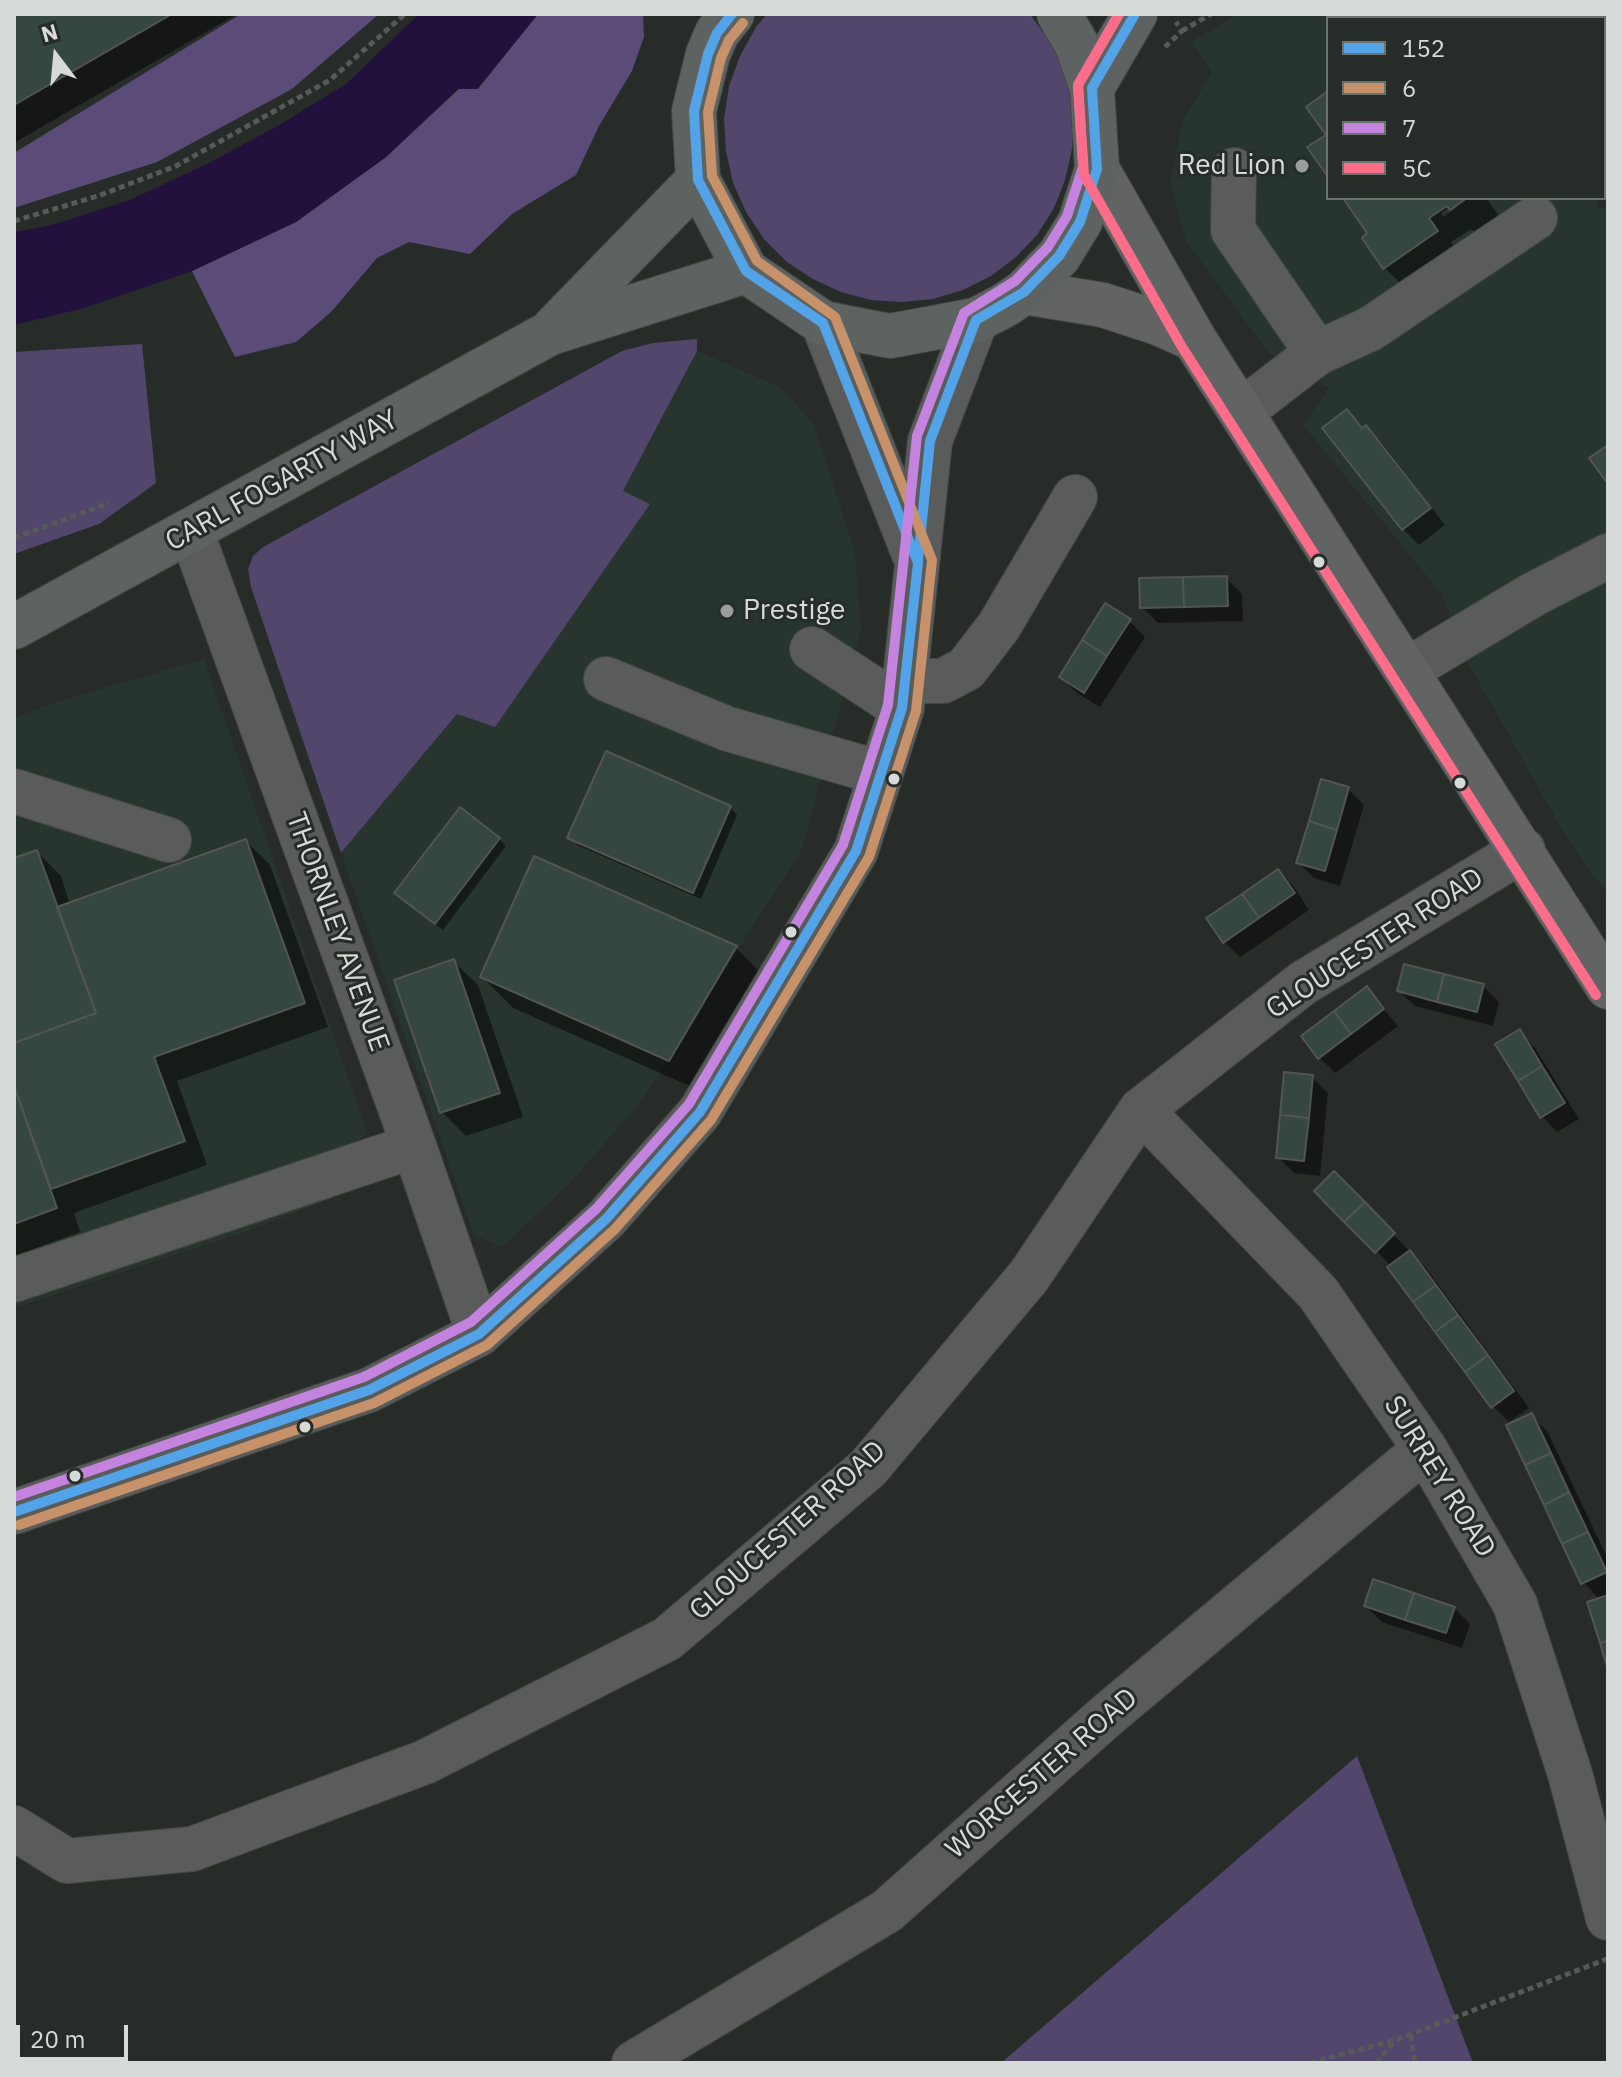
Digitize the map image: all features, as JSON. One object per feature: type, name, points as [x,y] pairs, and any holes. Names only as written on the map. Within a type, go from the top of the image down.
[{"type":"highway","points":[[717,20],[694,111],[698,180],[746,271],[823,323],[890,336],[976,320],[1024,292],[1059,256],[1080,222],[1097,169],[1092,88],[1077,45],[1059,14]]},
{"type":"highway","points":[[1092,88],[1135,14]]},
{"type":"highway","name":"CARL FOGARTY WAY","points":[[550,333],[698,180]]},
{"type":"highway","name":"CARL FOGARTY WAY","points":[[14,627],[550,333],[746,271]]},
{"type":"main road","points":[[1097,169],[1194,339],[1523,850],[1601,961]]},
{"type":"main road","points":[[1024,292],[1103,305],[1194,339]]},
{"type":"street","points":[[1234,170],[1233,230],[1317,353]]},
{"type":"street","points":[[1242,411],[1317,353],[1370,329],[1535,218]]},
{"type":"street","points":[[14,1512],[369,1390],[479,1334],[606,1219],[700,1112],[856,851],[903,694],[930,441],[976,320]]},
{"type":"street","points":[[823,323],[918,563]]},
{"type":"street","points":[[812,649],[903,694],[943,681],[966,669],[999,626],[1075,497]]},
{"type":"street","name":"THORNLEY AVENUE","points":[[191,531],[479,1334]]},
{"type":"street","points":[[1407,670],[1534,594],[1608,556]]},
{"type":"street","points":[[606,679],[728,729],[881,773]]},
{"type":"street","points":[[14,791],[169,840]]},
{"type":"street","name":"GLOUCESTER ROAD","points":[[14,1828],[67,1861],[192,1849],[425,1762],[667,1639],[868,1468],[1029,1276],[1141,1110],[1303,983],[1523,850]]},
{"type":"street","name":"SURREY ROAD","points":[[1141,1110],[1318,1293],[1425,1449],[1515,1604],[1570,1774],[1608,1918]]},
{"type":"street","points":[[14,1280],[357,1162],[414,1146]]},
{"type":"street","name":"WORCESTER ROAD","points":[[634,2063],[887,1911],[1105,1717],[1425,1449]]},
{"type":"path","points":[[14,221],[98,196],[176,166],[330,80],[405,14]]},
{"type":"path","points":[[1171,14],[1182,31]]},
{"type":"path","points":[[1155,56],[1182,31],[1211,14]]},
{"type":"path","points":[[14,538],[109,503]]},
{"type":"path","points":[[1310,2063],[1411,2035],[1608,1958]]},
{"type":"path","points":[[1411,2035],[1415,2063]]},
{"type":"path","points":[[1376,2063],[1396,2040]]},
{"type":"shaded area","points":[[241,14],[379,14],[292,89],[157,162],[14,208],[14,153]]},
{"type":"shaded area","points":[[419,14],[538,14],[477,89],[458,89],[386,157],[296,222],[192,271],[84,308],[14,325],[14,232],[52,225],[130,200],[211,162],[346,84]]},
{"type":"shaded area","points":[[538,14],[643,14],[644,37],[632,71],[599,126],[576,175],[512,214],[470,254],[409,242],[377,258],[331,312],[296,342],[235,357],[192,271],[296,222],[386,157],[459,89],[478,89]]},
{"type":"shaded area","points":[[767,14],[1030,14],[1057,52],[1068,83],[1073,116],[1072,149],[1065,180],[1054,208],[1037,235],[1016,257],[991,276],[963,290],[933,299],[902,302],[871,300],[841,292],[787,262],[764,239],[746,212],[733,183],[726,151],[724,119],[729,86],[740,56]]},
{"type":"shaded area","points":[[1238,14],[1576,16],[1326,16],[1326,200],[1598,200],[1596,207],[1608,209],[1608,891],[1594,877],[1564,833],[1466,659],[1441,593],[1303,425],[1329,388],[1269,353],[1186,241],[1170,183],[1183,119],[1212,73],[1191,42]]},
{"type":"shaded area","points":[[1574,14],[1608,14],[1608,69],[1606,16]]},
{"type":"shaded area","points":[[1606,66],[1608,69],[1606,180]]},
{"type":"shaded area","points":[[697,339],[697,351],[623,491],[650,504],[495,727],[457,714],[341,853],[251,587],[248,569],[253,556],[263,547],[622,351],[653,343]]},
{"type":"shaded area","points":[[142,344],[156,483],[99,524],[14,554],[14,352]]},
{"type":"shaded area","points":[[697,351],[780,387],[813,423],[855,552],[861,629],[802,849],[643,1099],[569,1184],[502,1247],[474,1235],[341,853],[457,714],[495,727],[649,504],[623,492]]},
{"type":"shaded area","points":[[204,659],[367,1133],[352,1145],[383,1179],[239,1234],[14,1308],[14,718],[53,703]]},
{"type":"shaded area","points":[[1357,1756],[1473,2063],[1001,2063]]},
{"type":"building","points":[[14,14],[172,14],[14,105]]},
{"type":"building","points":[[1326,92],[1326,135],[1306,107]]},
{"type":"building","points":[[1326,135],[1326,174],[1307,147]]},
{"type":"building","points":[[1344,200],[1464,200],[1450,210],[1447,206],[1429,218],[1438,231],[1383,269],[1362,238],[1367,233]]},
{"type":"building","points":[[1347,409],[1362,428],[1366,425],[1431,508],[1402,530],[1322,428]]},
{"type":"building","points":[[1608,445],[1608,484],[1589,458]]},
{"type":"building","points":[[1227,576],[1228,606],[1184,607],[1183,577]]},
{"type":"building","points":[[1183,577],[1184,607],[1140,608],[1139,578]]},
{"type":"building","points":[[1105,603],[1131,619],[1107,656],[1082,640]]},
{"type":"building","points":[[1082,640],[1107,656],[1084,693],[1059,677]]},
{"type":"building","points":[[606,751],[731,806],[693,893],[567,838]]},
{"type":"building","points":[[1321,779],[1349,787],[1337,830],[1309,821]]},
{"type":"building","points":[[460,807],[500,838],[435,924],[394,893]]},
{"type":"building","points":[[1309,821],[1337,830],[1325,871],[1296,863]]},
{"type":"building","points":[[246,839],[305,1003],[154,1057],[185,1141],[51,1189],[14,1086],[14,1043],[96,1013],[57,907]]},
{"type":"building","points":[[37,850],[96,1013],[14,1043],[14,858]]},
{"type":"building","points":[[534,856],[737,946],[669,1061],[480,977]]},
{"type":"building","points":[[1278,869],[1295,893],[1259,918],[1242,894]]},
{"type":"building","points":[[1242,894],[1259,918],[1223,943],[1206,918]]},
{"type":"building","points":[[454,959],[500,1093],[440,1113],[394,980]]},
{"type":"building","points":[[1404,964],[1444,974],[1437,1002],[1397,991]]},
{"type":"building","points":[[1444,974],[1484,984],[1477,1012],[1437,1002]]},
{"type":"building","points":[[1367,986],[1384,1009],[1351,1034],[1334,1011]]},
{"type":"building","points":[[1334,1011],[1351,1034],[1318,1059],[1301,1036]]},
{"type":"building","points":[[1520,1029],[1542,1066],[1518,1081],[1495,1044]]},
{"type":"building","points":[[1542,1066],[1565,1103],[1540,1118],[1518,1081]]},
{"type":"building","points":[[1284,1072],[1313,1075],[1309,1118],[1280,1115]]},
{"type":"building","points":[[14,1086],[57,1208],[14,1224]]},
{"type":"building","points":[[1280,1115],[1309,1118],[1304,1161],[1276,1158]]},
{"type":"building","points":[[1334,1171],[1365,1202],[1344,1222],[1314,1191]]},
{"type":"building","points":[[1365,1202],[1395,1233],[1375,1253],[1344,1222]]},
{"type":"building","points":[[1410,1250],[1436,1285],[1413,1302],[1387,1267]]},
{"type":"building","points":[[1436,1285],[1458,1315],[1435,1332],[1413,1302]]},
{"type":"building","points":[[1458,1315],[1488,1355],[1465,1372],[1435,1332]]},
{"type":"building","points":[[1488,1355],[1514,1391],[1491,1408],[1465,1372]]},
{"type":"building","points":[[1532,1413],[1551,1453],[1525,1465],[1506,1425]]},
{"type":"building","points":[[1551,1453],[1569,1492],[1544,1505],[1525,1465]]},
{"type":"building","points":[[1569,1492],[1588,1532],[1562,1544],[1544,1505]]},
{"type":"building","points":[[1588,1532],[1607,1572],[1581,1584],[1562,1544]]},
{"type":"building","points":[[1373,1579],[1414,1593],[1405,1620],[1364,1606]]},
{"type":"building","points":[[1414,1593],[1455,1607],[1446,1633],[1405,1620]]},
{"type":"building","points":[[1608,1595],[1608,1641],[1600,1643],[1587,1602]]},
{"type":"building","points":[[1608,1641],[1608,1670],[1600,1643]]},
{"type":"transit line","name":"152","points":[[14,1512],[369,1390],[479,1334],[606,1219],[700,1112],[856,851],[902,708],[918,563],[823,323],[746,271],[698,180],[694,111],[708,54],[717,33],[732,14]]},
{"type":"transit line","name":"7","points":[[14,1497],[364,1377],[471,1322],[596,1209],[689,1104],[843,845],[888,705],[917,436],[964,313],[1015,281],[1048,247],[1067,216],[1083,167],[1078,85],[1119,14]]},
{"type":"transit line","name":"5C","points":[[1119,14],[1078,85],[1084,175],[1182,347],[1596,995]]},
{"type":"transit line","name":"152","points":[[918,560],[930,441],[976,320],[1024,292],[1059,256],[1080,222],[1097,169],[1092,88],[1135,14]]},
{"type":"transit line","name":"6","points":[[19,1525],[374,1403],[487,1345],[615,1229],[711,1120],[869,857],[916,711],[932,560],[835,317],[757,261],[712,176],[708,112],[721,58],[729,40],[743,23]]},
{"type":"place","name":"Red Lion","points":[[1302,166]]},
{"type":"place","name":"Prestige","points":[[727,611]]}]
